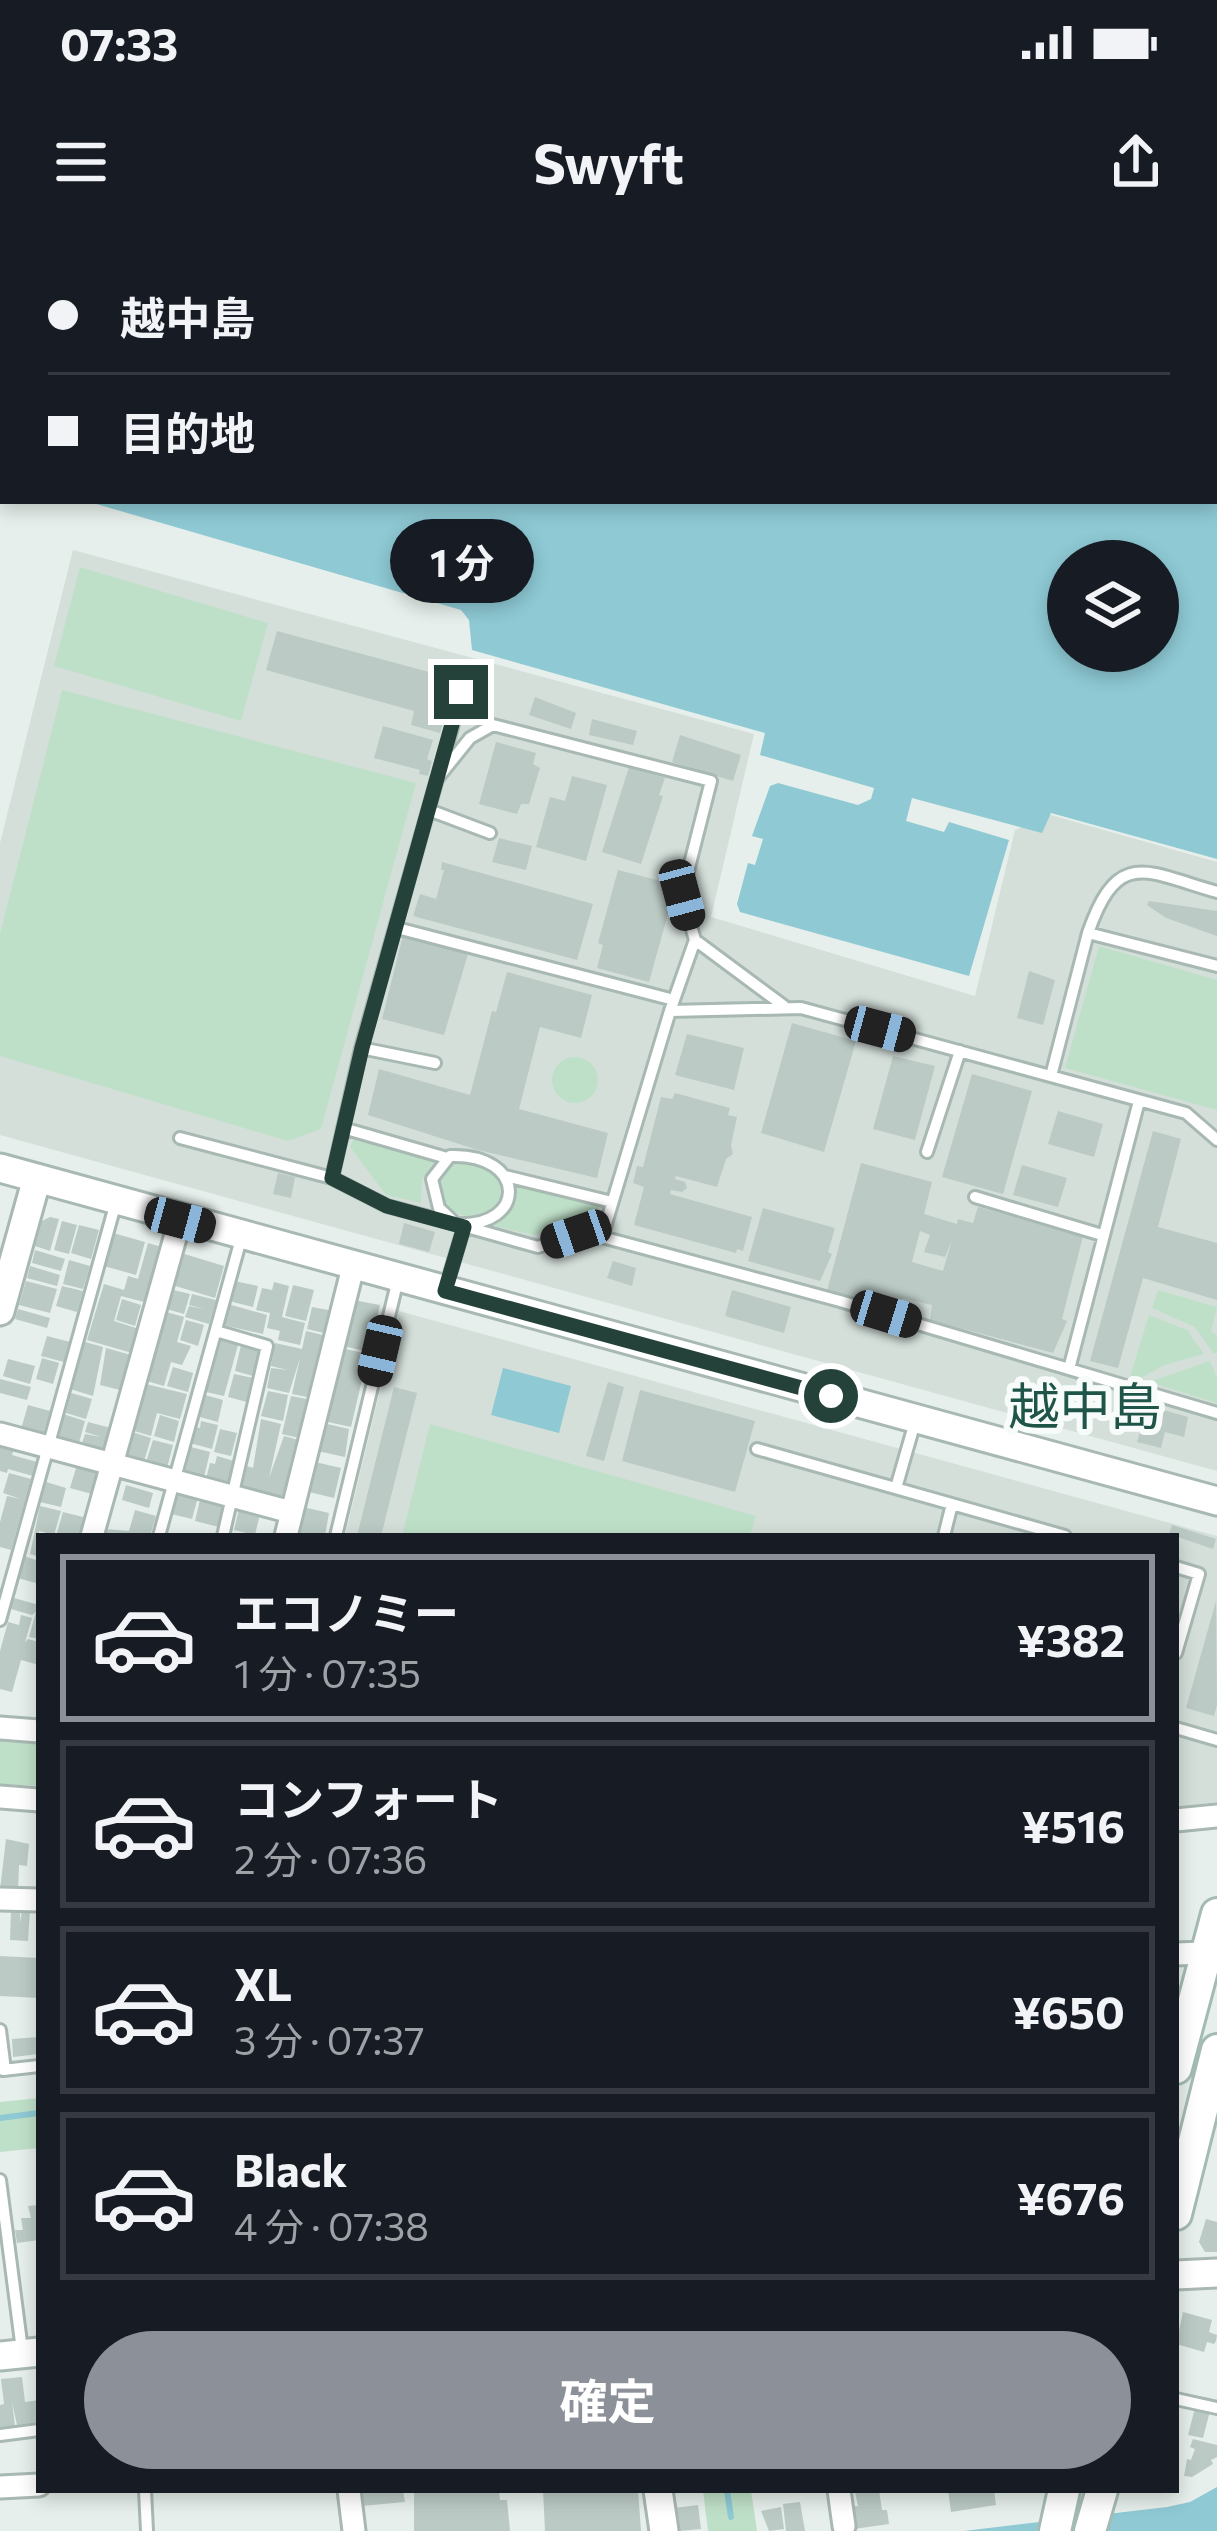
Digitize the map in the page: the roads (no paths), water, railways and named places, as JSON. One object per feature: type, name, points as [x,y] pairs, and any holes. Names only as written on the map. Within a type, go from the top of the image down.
[{"type":"main road","points":[[1179,2042],[1191,1954],[1217,1914]]},
{"type":"main road","points":[[1179,2203],[1217,2050]]},
{"type":"street","points":[[0,1168],[1217,1501]]},
{"type":"street","points":[[0,1311],[37,1178]]},
{"type":"street","points":[[93,1533],[180,1220]]},
{"type":"street","points":[[287,1533],[353,1267]]},
{"type":"street","points":[[0,1434],[292,1512]]},
{"type":"street","points":[[0,1728],[36,1731]]},
{"type":"street","points":[[0,1797],[36,1800]]},
{"type":"street","points":[[1179,1820],[1217,1816]]},
{"type":"street","points":[[0,1899],[36,1900]]},
{"type":"street","points":[[1179,2275],[1217,2273]]},
{"type":"street","points":[[0,2487],[36,2485]]},
{"type":"street","points":[[350,2493],[354,2531]]},
{"type":"street","points":[[658,2493],[664,2531]]},
{"type":"street","points":[[839,2493],[844,2526]]},
{"type":"lane","points":[[332,1178],[362,1048],[461,692]]},
{"type":"lane","points":[[437,778],[470,738],[493,725],[711,781],[682,895],[694,940],[602,1238]]},
{"type":"lane","points":[[428,811],[490,832]]},
{"type":"lane","points":[[1051,1076],[1088,933],[1109,885],[1130,872],[1145,872],[1217,892]]},
{"type":"lane","points":[[398,928],[672,1005],[785,1007],[959,1051],[1186,1113],[1217,1140]]},
{"type":"lane","points":[[1088,933],[1217,967]]},
{"type":"lane","points":[[694,940],[785,1007]]},
{"type":"lane","points":[[362,1048],[435,1063]]},
{"type":"lane","points":[[928,1151],[959,1051]]},
{"type":"lane","points":[[1069,1369],[1138,1101]]},
{"type":"lane","points":[[343,1128],[447,1158],[483,1159],[502,1169],[504,1207],[494,1220],[460,1226],[439,1208],[432,1179],[447,1158]]},
{"type":"lane","points":[[180,1138],[332,1178],[387,1206],[538,1247],[576,1234],[602,1238],[840,1301],[1217,1413]]},
{"type":"lane","points":[[505,1175],[612,1202]]},
{"type":"lane","points":[[975,1198],[1102,1235]]},
{"type":"lane","points":[[0,1620],[116,1202]]},
{"type":"lane","points":[[445,1291],[460,1226]]},
{"type":"lane","points":[[160,1533],[242,1237]]},
{"type":"lane","points":[[337,1533],[398,1279]]},
{"type":"lane","points":[[215,1331],[267,1346],[224,1533]]},
{"type":"lane","points":[[896,1488],[916,1419]]},
{"type":"lane","points":[[757,1449],[1054,1533]]},
{"type":"lane","points":[[945,1533],[952,1504]]},
{"type":"lane","points":[[1179,1568],[1199,1574],[1179,1643]]},
{"type":"lane","points":[[1179,1729],[1217,1740]]},
{"type":"lane","points":[[0,2030],[2,2070],[36,2066]]},
{"type":"lane","points":[[0,2180],[20,2354]]},
{"type":"lane","points":[[1179,2399],[1217,2408]]},
{"type":"lane","points":[[0,2435],[36,2430]]},
{"type":"lane","points":[[145,2493],[147,2531]]},
{"type":"water","points":[[96,504],[1217,504],[1217,859],[1051,813],[1042,833],[912,798],[906,821],[944,832],[949,822],[1009,840],[969,976],[740,912],[737,904],[748,863],[755,865],[763,839],[752,836],[770,786],[778,783],[858,805],[871,799],[874,788],[760,755],[765,733],[472,650],[469,620],[461,610]]},
{"type":"water","points":[[503,1368],[571,1386],[559,1433],[491,1415]]},
{"type":"water","points":[[1217,2487],[1217,2531],[964,2531],[1167,2507],[1190,2502]]},
{"type":"waterway","points":[[0,2118],[36,2113]]},
{"type":"waterway","points":[[727,2493],[731,2517]]},
{"type":"district","name":"越中島","points":[[1085,1407]]}]
